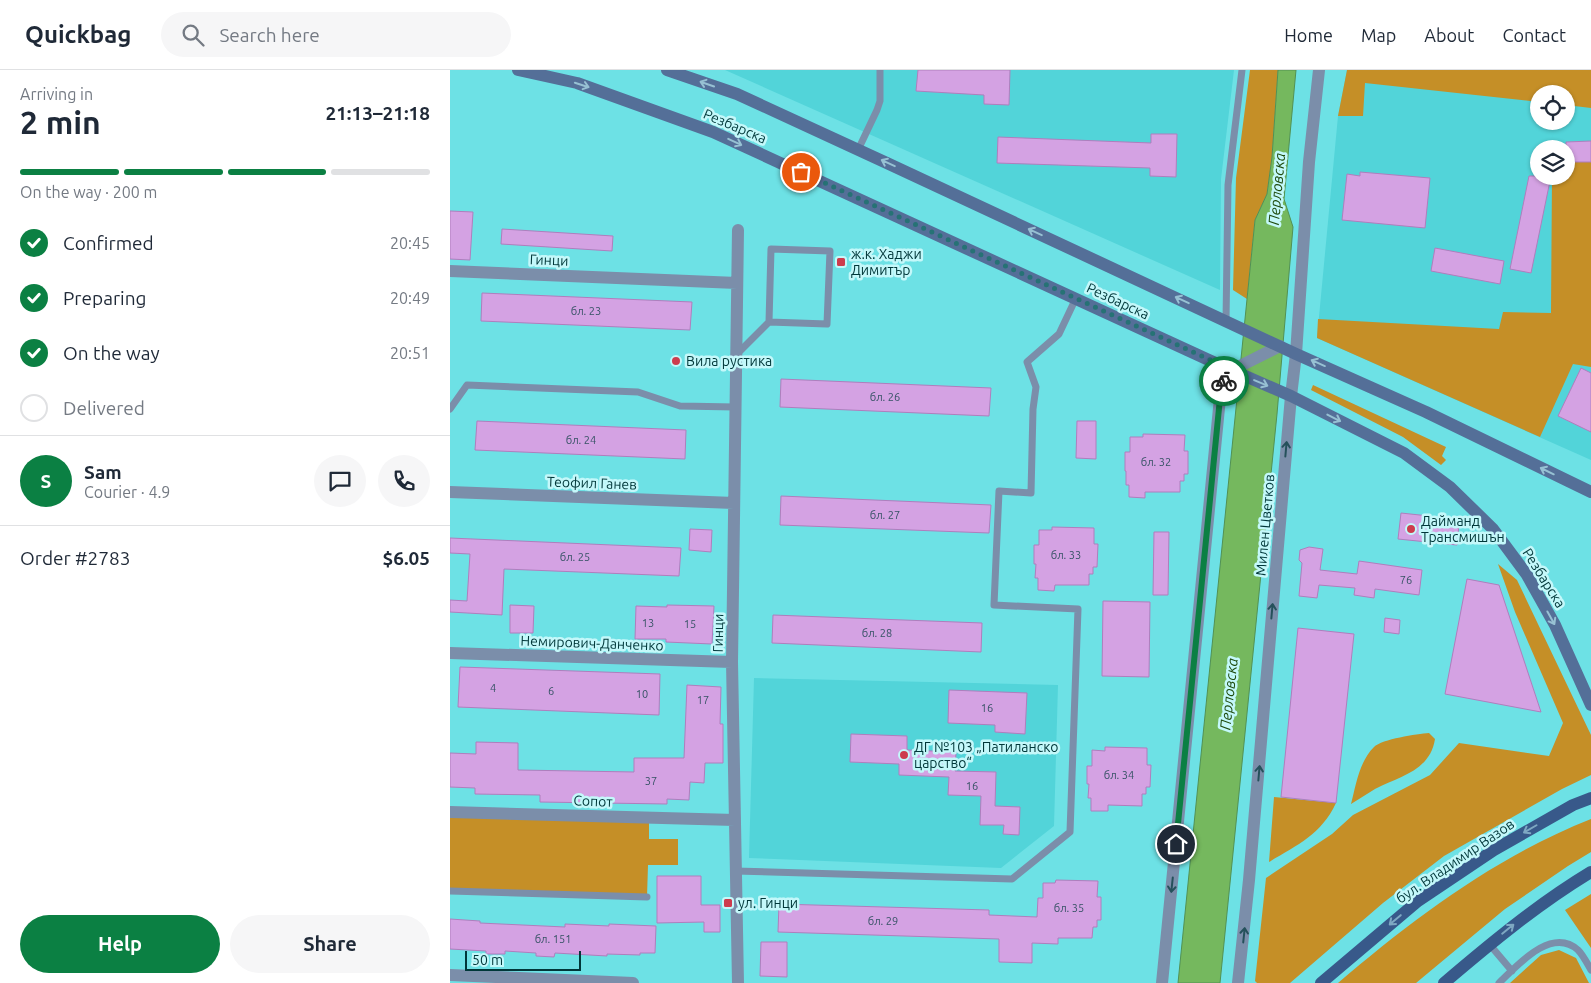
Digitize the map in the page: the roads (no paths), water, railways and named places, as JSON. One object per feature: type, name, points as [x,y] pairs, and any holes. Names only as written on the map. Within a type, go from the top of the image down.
[{"type":"main road","name":"бул. Владимир Вазов","points":[[1321,983],[1418,901],[1494,850],[1572,805],[1591,798]]},
{"type":"main road","points":[[1444,983],[1511,927],[1564,888],[1591,872]]},
{"type":"street","name":"Резбарска","points":[[518,70],[577,83],[713,132],[1291,396],[1404,453],[1450,487],[1493,529],[1532,583],[1555,625],[1591,705]]},
{"type":"street","name":"Резбарска","points":[[667,70],[737,94],[1296,354],[1426,412],[1591,492]]},
{"type":"street","name":"Милен Цветков","points":[[1238,983],[1296,354],[1309,162],[1319,70]]},
{"type":"street","name":"Гинци","points":[[738,230],[732,662],[734,871],[738,983]]},
{"type":"street","name":"Гинци","points":[[450,270],[737,283]]},
{"type":"street","points":[[1162,983],[1221,388],[1232,370],[1280,346]]},
{"type":"street","name":"Теофил Ганев","points":[[450,492],[734,503]]},
{"type":"street","name":"Немирович-Данченко","points":[[450,653],[732,662]]},
{"type":"street","name":"Сопот","points":[[450,812],[735,820]]},
{"type":"street","points":[[450,975],[633,983]]},
{"type":"lane","points":[[858,150],[880,101],[880,70]]},
{"type":"lane","points":[[1226,321],[1228,185],[1242,70]]},
{"type":"lane","points":[[737,354],[769,322],[771,249],[830,251],[827,324],[769,322]]},
{"type":"lane","points":[[734,871],[1012,879],[1070,832],[1078,608],[994,605],[999,491],[1031,493],[1033,409],[1036,387],[1028,362],[1059,334],[1076,298]]},
{"type":"lane","points":[[450,409],[467,385],[638,392],[680,406],[735,407]]},
{"type":"lane","points":[[450,891],[647,898]]},
{"type":"lane","points":[[1499,983],[1532,952],[1550,944],[1572,946],[1580,951],[1591,970]]},
{"type":"lane","points":[[1490,945],[1512,970]]},
{"type":"water","name":"Перловска","points":[[1278,70],[1296,70],[1284,199],[1293,227],[1277,414],[1220,983],[1178,983],[1255,220],[1267,194],[1272,157]]},
{"type":"place","name":"ж.к. Хаджи Димитър","points":[[841,262]]},
{"type":"place","name":"Вила рустика","points":[[676,361]]},
{"type":"place","name":"Дайманд Трансмишън","points":[[1411,529]]},
{"type":"place","name":"ДГ №103 „Патиланско царство“","points":[[904,755]]},
{"type":"place","name":"ул. Гинци","points":[[728,903]]}]
